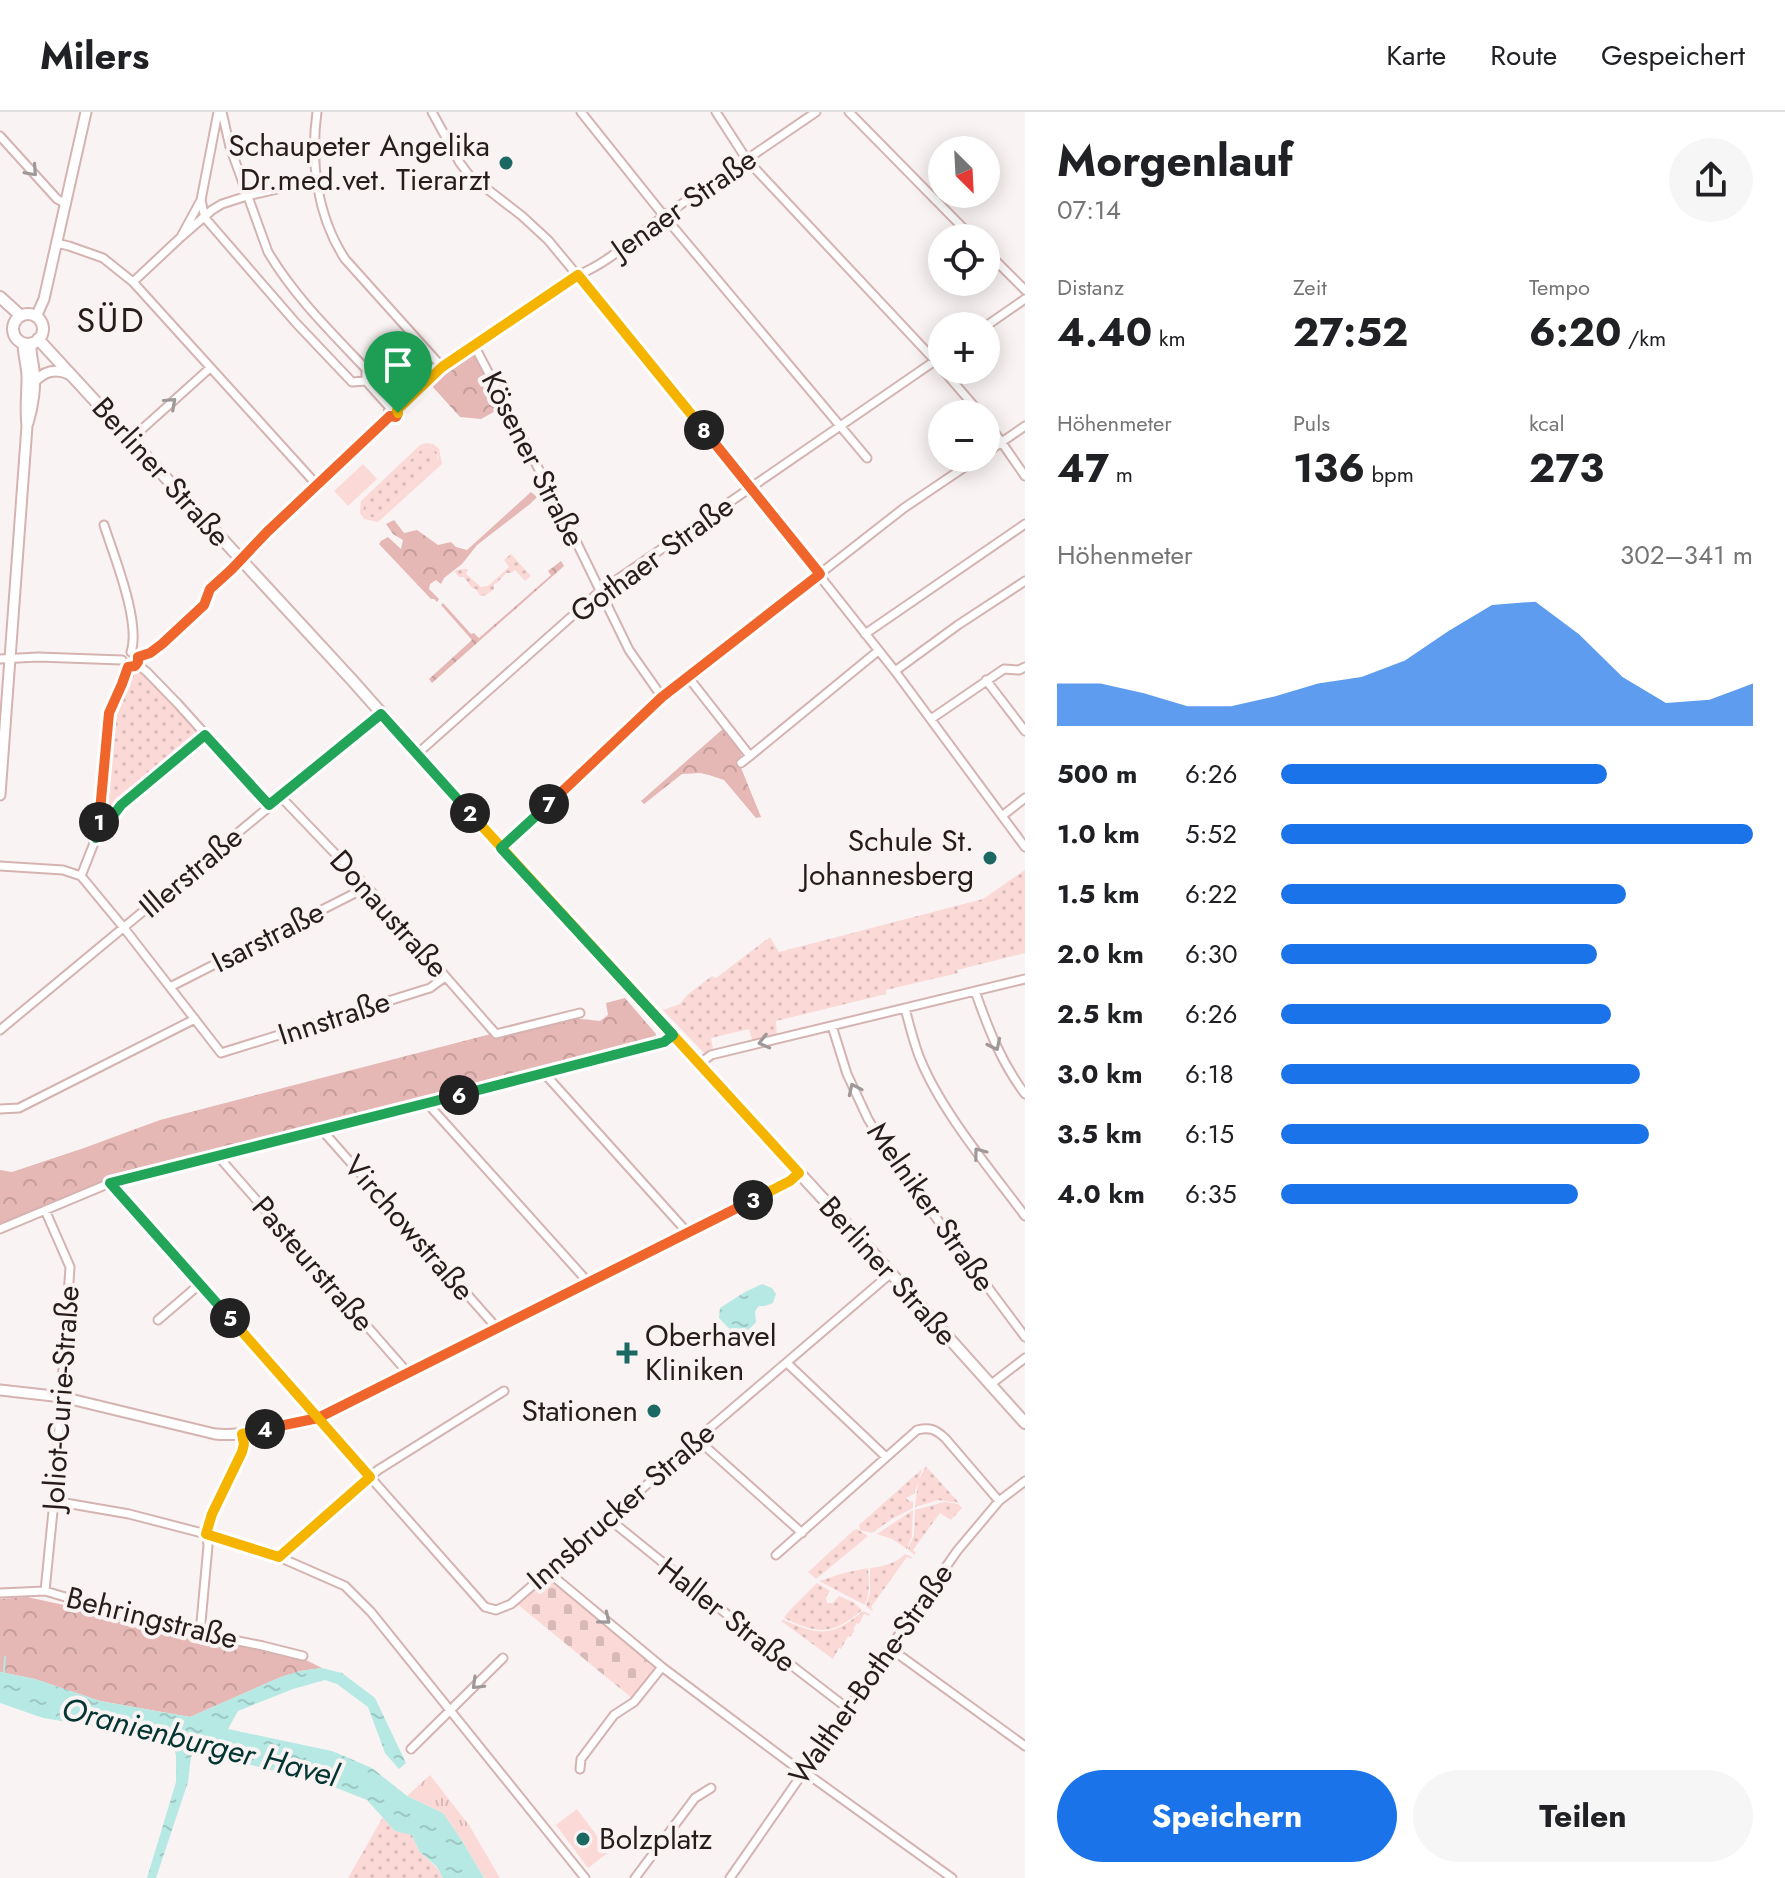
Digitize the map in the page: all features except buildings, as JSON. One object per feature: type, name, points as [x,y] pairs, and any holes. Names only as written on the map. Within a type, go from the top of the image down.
[{"type":"main road","points":[[0,299],[21,316]]},
{"type":"main road","points":[[0,299],[14,326],[14,334],[31,342],[43,328],[36,317],[29,314],[21,316],[14,326]]},
{"type":"main road","name":"Berliner Straße","points":[[31,342],[73,375],[1025,1423]]},
{"type":"street","points":[[36,317],[44,299],[86,112]]},
{"type":"street","points":[[220,112],[247,196],[276,267],[315,315],[366,369],[366,381],[392,412]]},
{"type":"street","points":[[181,237],[201,200],[220,112]]},
{"type":"street","points":[[317,112],[313,154],[316,180],[330,231],[345,259],[442,367]]},
{"type":"street","points":[[432,112],[469,175],[548,240],[820,574],[1025,847]]},
{"type":"street","points":[[581,112],[867,458]]},
{"type":"street","points":[[716,112],[747,160],[928,347]]},
{"type":"street","name":"Jenaer Straße","points":[[135,658],[150,653],[162,644],[204,605],[210,589],[442,367],[634,240],[816,112]]},
{"type":"street","points":[[849,112],[959,224]]},
{"type":"street","points":[[0,136],[57,199],[66,204]]},
{"type":"street","points":[[133,282],[222,204],[316,180]]},
{"type":"street","points":[[201,200],[205,218],[296,323],[352,382],[366,381]]},
{"type":"street","points":[[56,243],[103,258],[133,282],[317,485]]},
{"type":"street","points":[[1000,265],[1025,290]]},
{"type":"street","points":[[1000,316],[1025,299]]},
{"type":"street","points":[[27,426],[32,411],[34,370],[30,356],[31,342]]},
{"type":"street","points":[[0,795],[5,659],[27,426],[27,374],[23,357],[31,342]]},
{"type":"street","name":"Kösener Straße","points":[[474,345],[629,650],[662,697]]},
{"type":"street","name":"Gothaer Straße","points":[[417,754],[599,592],[928,366]]},
{"type":"street","points":[[131,439],[210,368]]},
{"type":"street","points":[[33,383],[41,375],[55,370],[73,375]]},
{"type":"street","points":[[956,384],[969,400]]},
{"type":"street","points":[[1002,442],[1025,426]]},
{"type":"street","points":[[1000,439],[1025,476]]},
{"type":"street","points":[[501,848],[662,697],[904,508],[957,472]]},
{"type":"street","points":[[865,634],[1025,524]]},
{"type":"street","points":[[5,659],[38,657],[125,663],[133,667],[133,626],[104,525]]},
{"type":"street","points":[[895,671],[1025,581]]},
{"type":"street","points":[[741,763],[878,651]]},
{"type":"street","points":[[81,876],[96,838],[102,805],[109,713],[122,684],[124,655],[135,658],[269,805]]},
{"type":"street","points":[[931,719],[1004,669],[1019,670],[1025,667]]},
{"type":"street","points":[[688,677],[750,756]]},
{"type":"street","points":[[986,680],[1025,731]]},
{"type":"street","name":"Illerstraße","points":[[0,1030],[381,714]]},
{"type":"street","points":[[96,838],[121,805],[205,735]]},
{"type":"street","name":"Donaustraße","points":[[280,796],[367,887],[496,1034],[580,1013]]},
{"type":"street","points":[[1002,816],[1025,798]]},
{"type":"street","points":[[0,866],[63,870],[81,876],[195,1019],[19,1108],[0,1109]]},
{"type":"street","name":"Isarstraße","points":[[170,987],[367,887]]},
{"type":"street","name":"Innstraße","points":[[195,1019],[221,1053],[430,988],[445,977]]},
{"type":"street","points":[[699,1064],[711,1055],[1025,979]]},
{"type":"street","points":[[975,991],[991,1037],[1025,1094]]},
{"type":"street","points":[[905,1008],[919,1057],[938,1092],[969,1141],[1025,1216]]},
{"type":"street","name":"Melniker Straße","points":[[832,1026],[852,1086],[893,1160],[1025,1337]]},
{"type":"street","points":[[0,1229],[110,1183],[664,1042],[673,1035]]},
{"type":"street","points":[[544,1073],[687,1232]]},
{"type":"street","points":[[427,1103],[588,1282]]},
{"type":"street","name":"Virchowstraße","points":[[321,1129],[496,1327]]},
{"type":"street","name":"Pasteurstraße","points":[[217,1155],[408,1373]]},
{"type":"street","points":[[0,1390],[62,1397],[228,1436],[318,1418],[790,1181],[799,1173]]},
{"type":"street","points":[[110,1183],[370,1477]]},
{"type":"street","name":"Joliot-Curie-Straße","points":[[45,1210],[70,1267],[45,1591]]},
{"type":"street","name":"Innsbrucker Straße","points":[[370,1477],[485,1607],[496,1610],[511,1604],[890,1274]]},
{"type":"street","points":[[158,1320],[200,1284]]},
{"type":"street","points":[[990,1385],[1025,1358]]},
{"type":"street","points":[[787,1363],[886,1457]]},
{"type":"street","points":[[279,1557],[378,1470],[504,1391]]},
{"type":"street","points":[[776,1555],[917,1430],[929,1427],[945,1438],[999,1501]]},
{"type":"street","points":[[200,1633],[208,1546],[206,1534],[212,1514],[242,1452],[242,1434]]},
{"type":"street","points":[[697,1439],[802,1533]]},
{"type":"street","name":"Walther-Bothe-Straße","points":[[730,1878],[957,1551],[999,1501],[1025,1481]]},
{"type":"street","points":[[54,1501],[129,1514],[206,1534],[279,1557],[345,1586],[371,1612],[585,1878]]},
{"type":"street","name":"Haller Straße","points":[[609,1519],[847,1708]]},
{"type":"street","points":[[548,1572],[662,1667],[952,1878]]},
{"type":"street","name":"Behringstraße","points":[[0,1593],[45,1591],[160,1625],[303,1656]]},
{"type":"street","points":[[891,1649],[1025,1746]]},
{"type":"street","points":[[411,1749],[503,1658]]},
{"type":"street","points":[[580,1769],[581,1759],[614,1715],[634,1702],[662,1667]]},
{"type":"street","points":[[635,1878],[695,1798],[711,1788]]},
{"type":"green space","points":[[475,353],[501,408],[481,419],[460,417],[432,386]]},
{"type":"green space","points":[[433,444],[439,449],[442,464],[378,522],[364,519],[360,513],[361,501],[420,445]],"holes":[[[430,447],[437,452],[436,462],[380,515],[374,518],[366,515],[363,510],[365,503],[423,448]]]},
{"type":"green space","points":[[430,447],[437,452],[437,461],[380,515],[374,518],[366,515],[364,503],[423,448]]},
{"type":"green space","points":[[363,464],[377,479],[348,506],[334,491]]},
{"type":"green space","points":[[531,492],[537,497],[530,504],[477,545],[441,584],[436,580],[430,584],[429,589],[439,599],[437,602],[379,544],[388,537],[401,549],[403,540],[393,534],[386,524],[394,520],[404,533],[417,530],[438,545],[451,542],[467,550]]},
{"type":"green space","points":[[511,554],[531,576],[525,581],[515,570],[506,573],[486,595],[480,596],[464,577],[459,577],[455,572],[466,569],[466,574],[481,587],[488,586],[509,567],[504,560]]},
{"type":"green space","points":[[561,561],[564,566],[432,683],[429,679],[472,640],[441,605],[443,603],[471,634],[479,638],[551,575],[548,571]]},
{"type":"green space","points":[[137,667],[198,734],[119,801],[101,825],[109,795],[113,711],[132,669]]},
{"type":"green space","points":[[724,728],[742,752],[739,763],[761,817],[756,818],[724,780],[700,773],[682,774],[644,804],[641,801]]},
{"type":"green space","points":[[1025,870],[1025,953],[886,990],[886,994],[776,1021],[777,1037],[753,1043],[749,1029],[711,1038],[714,1053],[706,1055],[663,1010],[680,1004],[712,976],[716,978],[770,937],[779,952],[983,899]]},
{"type":"green space","points":[[625,998],[656,1034],[654,1040],[108,1179],[0,1225],[0,1170],[12,1172],[160,1120],[564,1015],[600,1021],[608,1015],[606,1003]]},
{"type":"green space","points":[[926,1466],[959,1503],[938,1500],[915,1507],[918,1481]]},
{"type":"green space","points":[[922,1469],[914,1494],[906,1498],[913,1502],[913,1508],[872,1533],[860,1530],[859,1525]]},
{"type":"green space","points":[[944,1502],[958,1504],[962,1508],[951,1520],[940,1513],[913,1550],[914,1555],[908,1549],[914,1535],[915,1510]]},
{"type":"green space","points":[[913,1510],[912,1536],[907,1549],[877,1534]]},
{"type":"green space","points":[[854,1530],[868,1536],[816,1579],[808,1572]]},
{"type":"green space","points":[[905,1554],[911,1559],[907,1557],[871,1607],[872,1611],[866,1606],[870,1593],[870,1568],[889,1564]]},
{"type":"green space","points":[[868,1568],[865,1605],[819,1581],[844,1573]]},
{"type":"green space","points":[[548,1576],[658,1668],[633,1699],[516,1603]]},
{"type":"green space","points":[[817,1583],[830,1591],[826,1597],[827,1603],[833,1603],[839,1596],[862,1610],[842,1624],[825,1630],[816,1630],[784,1618]]},
{"type":"green space","points":[[27,1597],[296,1655],[322,1668],[281,1677],[190,1717],[100,1701],[35,1679],[0,1672],[0,1599]]},
{"type":"green space","points":[[863,1611],[869,1616],[864,1614],[833,1659],[781,1621],[826,1631],[843,1626]]},
{"type":"green space","points":[[430,1775],[469,1825],[500,1878],[484,1878],[443,1813],[407,1796]]},
{"type":"green space","name":"Bolzplatz","points":[[577,1809],[609,1852],[588,1868],[556,1825]]},
{"type":"green space","points":[[383,1817],[395,1831],[412,1834],[419,1851],[443,1878],[348,1878]]},
{"type":"water","points":[[762,1284],[772,1288],[776,1294],[773,1303],[759,1306],[755,1311],[756,1322],[745,1332],[733,1331],[719,1318],[720,1308]]},
{"type":"water","name":"Oranienburger Havel","points":[[322,1668],[342,1673],[375,1698],[406,1763],[399,1769],[385,1753],[368,1707],[337,1684],[325,1680],[238,1711],[228,1729],[332,1751],[372,1768],[407,1796],[443,1813],[484,1878],[443,1878],[437,1867],[419,1851],[412,1835],[395,1831],[367,1800],[329,1785],[196,1751],[191,1757],[188,1782],[156,1878],[147,1878],[176,1782],[176,1755],[171,1739],[43,1718],[0,1703],[0,1672],[35,1679],[100,1701],[190,1717],[281,1677]]},
{"type":"waterway","points":[[4,1673],[5,1657]]},
{"type":"place","name":"Schaupeter Angelika Dr.med.vet. Tierarzt","points":[[506,163]]},
{"type":"place","name":"Schule St. Johannesberg","points":[[990,858]]},
{"type":"place","name":"Oberhavel Kliniken","points":[[627,1353]]},
{"type":"place","name":"Stationen","points":[[654,1411]]},
{"type":"place","name":"Bolzplatz","points":[[583,1839]]},
{"type":"district","name":"SÜD","points":[[111,320]]},
{"type":"route","points":[[398,413],[396,417],[390,416],[267,532],[210,589],[204,605],[162,644],[138,657],[135,666],[128,667],[109,713],[102,805],[96,838],[121,805],[205,735],[269,805],[381,714],[501,848],[594,948],[799,1173],[790,1181],[318,1418],[242,1434],[242,1452],[212,1514],[206,1534],[279,1557],[370,1477],[318,1418],[314,1413],[110,1183],[544,1073],[665,1041],[673,1035],[501,848],[662,697],[820,574],[578,275],[442,367],[397,410],[398,413]]}]
